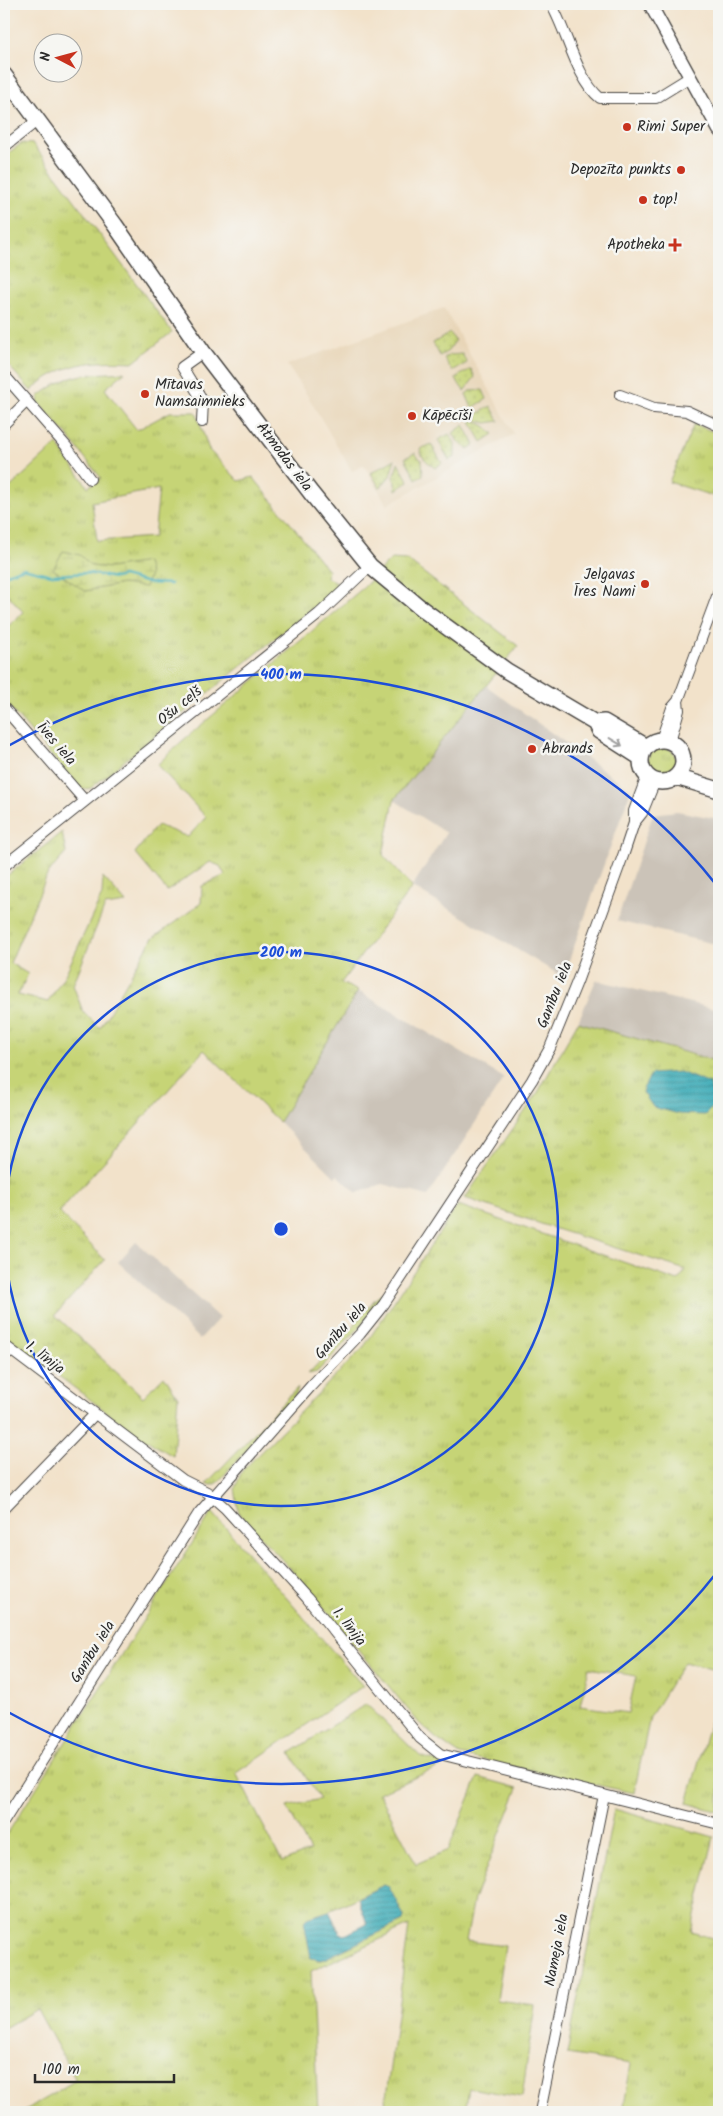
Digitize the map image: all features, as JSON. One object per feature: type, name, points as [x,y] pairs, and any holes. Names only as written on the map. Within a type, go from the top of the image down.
[{"type":"main road","name":"Atmodas iela","points":[[4,75],[115,225],[203,352],[310,493],[370,566],[422,609],[506,671],[596,722],[599,731],[644,752]]},
{"type":"main road","points":[[666,741],[680,749],[683,755],[679,773],[666,782],[651,779],[642,768],[644,752],[653,742],[666,741]]},
{"type":"main road","points":[[679,773],[719,779]]},
{"type":"main road","points":[[679,773],[719,790]]},
{"type":"street","points":[[551,4],[565,30],[576,62],[594,92],[600,98],[656,98],[690,77]]},
{"type":"street","points":[[650,4],[719,130]]},
{"type":"street","points":[[4,147],[38,120]]},
{"type":"street","points":[[202,422],[203,400],[182,367],[203,352]]},
{"type":"street","points":[[4,375],[66,446],[90,479]]},
{"type":"street","points":[[620,395],[654,408],[687,411],[719,426]]},
{"type":"street","points":[[4,424],[28,401]]},
{"type":"street","name":"Ošu ceļš","points":[[4,866],[320,614],[370,566]]},
{"type":"street","points":[[666,741],[679,710],[678,701],[719,591]]},
{"type":"street","name":"Īves iela","points":[[4,708],[86,801]]},
{"type":"street","name":"Ganību iela","points":[[4,1821],[199,1513],[360,1334],[384,1304],[532,1080],[550,1048],[577,982],[634,823],[634,810],[651,779]]},
{"type":"street","name":"1. līnija","points":[[4,1345],[184,1480],[212,1497],[225,1508],[307,1598],[420,1738],[440,1754],[719,1824]]},
{"type":"street","points":[[4,1508],[95,1414]]},
{"type":"street","name":"Nameja iela","points":[[540,2112],[604,1795]]},
{"type":"shaded area","name":"Kāpēcīši","points":[[444,308],[514,434],[387,505],[364,465],[352,471],[309,398],[287,365]]},
{"type":"shaded area","points":[[485,685],[631,790],[563,977],[412,887],[446,833],[394,800]]},
{"type":"shaded area","points":[[677,811],[719,819],[719,945],[617,921],[653,814]]},
{"type":"shaded area","points":[[596,980],[719,1010],[719,1062],[578,1022]]},
{"type":"shaded area","points":[[358,991],[504,1078],[428,1196],[383,1184],[357,1193],[338,1175],[335,1177],[279,1122]]},
{"type":"shaded area","points":[[136,1242],[219,1318],[200,1339],[118,1262]]},
{"type":"green space","points":[[22,143],[33,144],[172,332],[134,362],[105,362],[79,365],[54,374],[42,381],[31,391],[4,360],[4,156]]},
{"type":"green space","points":[[450,333],[455,341],[448,351],[440,356],[433,343]]},
{"type":"green space","points":[[462,354],[467,363],[452,371],[444,358],[450,355]]},
{"type":"green space","points":[[471,369],[475,377],[464,391],[455,378]]},
{"type":"green space","points":[[125,372],[105,389],[137,430],[170,412],[196,412],[209,450],[239,481],[253,477],[328,570],[327,578],[337,582],[336,589],[91,788],[81,790],[4,701],[4,630],[23,612],[4,590],[4,493],[57,444],[88,487],[101,478],[38,402],[39,396],[70,378],[90,374]],"holes":[[[159,489],[154,537],[97,541],[92,502]],[[80,555],[91,566],[110,568],[146,563],[145,586],[122,584],[85,591]]]},
{"type":"green space","points":[[483,390],[487,399],[472,408],[466,394],[470,391]]},
{"type":"green space","points":[[491,406],[499,421],[487,423],[478,421],[476,415]]},
{"type":"green space","points":[[473,420],[485,426],[494,434],[482,442],[471,422]]},
{"type":"green space","points":[[694,424],[719,434],[719,498],[669,482]]},
{"type":"green space","points":[[464,425],[475,445],[468,449],[458,442],[453,433]]},
{"type":"green space","points":[[449,434],[455,443],[455,457],[449,460],[438,440]]},
{"type":"green space","points":[[431,444],[442,463],[435,468],[424,458],[420,449]]},
{"type":"green space","points":[[415,453],[422,461],[423,475],[416,479],[405,458]]},
{"type":"green space","points":[[395,459],[390,476],[380,488],[371,473]]},
{"type":"green space","points":[[398,462],[409,482],[396,490],[394,477]]},
{"type":"green space","points":[[63,551],[80,555],[91,566],[110,568],[147,562],[150,575],[145,587],[122,584],[85,591],[53,569]]},
{"type":"green space","points":[[391,559],[407,560],[518,646],[394,800],[383,855],[412,887],[341,983],[358,991],[279,1122],[204,1050],[59,1212],[105,1260],[55,1315],[143,1397],[164,1376],[178,1397],[173,1456],[136,1434],[4,1335],[4,878],[62,832],[66,853],[48,873],[10,963],[28,974],[18,995],[48,1002],[66,973],[102,895],[103,877],[126,903],[105,906],[73,985],[83,1012],[100,1028],[152,939],[201,903],[202,886],[225,875],[220,866],[210,862],[167,891],[135,853],[157,825],[188,837],[206,817],[157,765],[181,742],[364,587]]},
{"type":"green space","points":[[662,747],[672,751],[676,761],[672,771],[662,775],[652,771],[648,761],[652,751]]},
{"type":"green space","points":[[578,1022],[719,1062],[719,1671],[684,1662],[650,1717],[634,1793],[460,1755],[437,1739],[419,1723],[301,1580],[239,1514],[235,1488],[242,1471],[363,1348],[458,1205],[678,1281],[686,1270],[465,1198],[537,1094]],"holes":[[[589,1668],[636,1676],[628,1713],[580,1706]]]},
{"type":"green space","points":[[386,1291],[361,1326],[317,1372],[308,1374],[351,1329],[375,1299]]},
{"type":"green space","points":[[298,1387],[296,1395],[218,1482],[213,1485],[206,1484]]},
{"type":"green space","points":[[212,1512],[363,1686],[236,1773],[282,1862],[310,1851],[287,1807],[320,1799],[290,1753],[366,1704],[420,1756],[446,1764],[379,1793],[416,1864],[448,1850],[478,1777],[518,1788],[474,1899],[466,1941],[505,1946],[497,2000],[535,2005],[522,2097],[469,2088],[465,2112],[384,2112],[409,1926],[311,1971],[318,2111],[22,2112],[76,2080],[37,2009],[4,2028],[4,1839]],"holes":[[[384,1885],[404,1916],[403,1921],[322,1960],[316,1960],[307,1918],[329,1911]]]},
{"type":"green space","points":[[719,1690],[719,1812],[687,1803]]},
{"type":"green space","points":[[614,1809],[714,1837],[691,1932],[719,1940],[719,2112],[623,2112],[631,2064],[567,2054]]},
{"type":"water","points":[[680,1072],[710,1084],[714,1105],[705,1115],[679,1114],[653,1107],[642,1091],[651,1074]]},
{"type":"water","points":[[384,1885],[389,1887],[404,1916],[403,1921],[322,1960],[311,1958],[304,1921],[307,1918],[329,1911],[340,1933],[345,1935],[367,1924],[358,1898]]},
{"type":"waterway","points":[[4,575],[23,568],[52,575],[88,573],[115,578],[123,576],[149,583],[171,584]]},
{"type":"place","name":"Rimi Super","points":[[627,127]]},
{"type":"place","name":"Depozīta punkts","points":[[681,170]]},
{"type":"place","name":"top!","points":[[643,200]]},
{"type":"place","name":"Apotheka","points":[[675,245]]},
{"type":"place","name":"Mītavas Namsaimnieks","points":[[145,394]]},
{"type":"place","name":"Kāpēcīši","points":[[412,416]]},
{"type":"place","name":"Jelgavas Īres Nami","points":[[645,584]]},
{"type":"place","name":"Abrands","points":[[532,749]]}]
